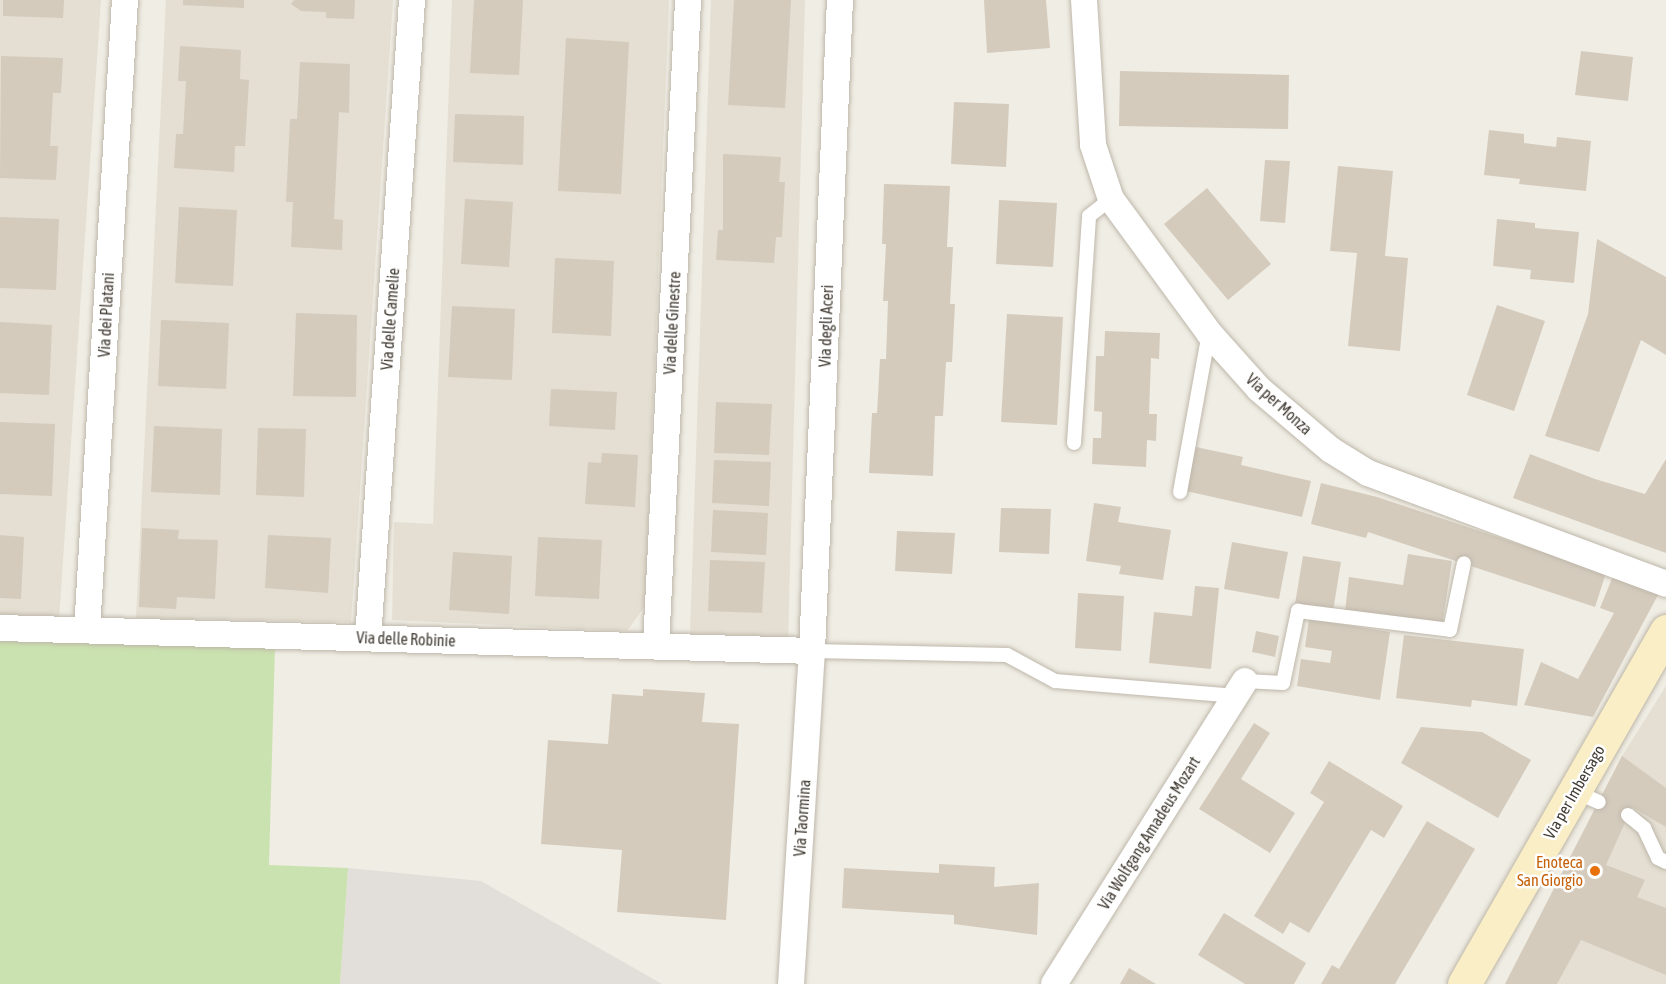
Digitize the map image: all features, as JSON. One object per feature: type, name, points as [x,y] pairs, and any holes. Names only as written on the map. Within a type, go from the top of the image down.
[{"type":"main road","name":"Via per Imbersago","points":[[1464,984],[1587,796],[1666,632]]},
{"type":"street","name":"Via dei Platani","points":[[87,630],[125,0]]},
{"type":"street","name":"Via delle Camelie","points":[[368,638],[412,0]]},
{"type":"street","name":"Via delle Ginestre","points":[[656,646],[688,0]]},
{"type":"street","name":"Via degli Aceri","points":[[812,651],[840,0]]},
{"type":"street","name":"Via per Monza","points":[[1084,0],[1093,145],[1111,199],[1209,333],[1259,389],[1331,450],[1368,473],[1474,521],[1666,585]]},
{"type":"street","name":"Via delle Robinie","points":[[0,628],[812,651]]},
{"type":"street","name":"Via Taormina","points":[[791,984],[812,651]]},
{"type":"street","name":"Via Wolfgang Amadeus Mozart","points":[[1054,984],[1240,688]]},
{"type":"lane","points":[[1074,443],[1089,216],[1111,199]]},
{"type":"lane","points":[[1180,492],[1209,333]]},
{"type":"lane","points":[[812,651],[1007,655],[1055,681],[1240,688],[1283,683],[1298,611],[1450,630],[1464,563]]},
{"type":"lane","points":[[1628,815],[1644,828],[1658,858],[1666,862]]},
{"type":"shaded area","points":[[0,0],[101,0],[59,620],[0,614]]},
{"type":"shaded area","points":[[166,0],[393,0],[351,622],[136,618]]},
{"type":"shaded area","points":[[452,0],[669,0],[645,606],[627,631],[392,620],[394,522],[433,524]]},
{"type":"shaded area","points":[[711,0],[805,0],[788,643],[690,634]]},
{"type":"shaded area","points":[[1666,686],[1666,984],[1505,984],[1622,756]]},
{"type":"shaded area","points":[[348,868],[481,881],[662,984],[340,984]]},
{"type":"green space","points":[[0,634],[275,646],[269,865],[348,868],[340,984],[0,984]]},
{"type":"building","points":[[3,0],[64,0],[63,18],[3,16]]},
{"type":"building","points":[[183,0],[244,0],[244,8],[183,5]]},
{"type":"building","points":[[294,0],[355,0],[354,19],[326,18],[326,12],[301,11],[291,4]]},
{"type":"building","points":[[474,0],[523,0],[519,75],[470,73]]},
{"type":"building","points":[[734,0],[791,0],[785,108],[728,105]]},
{"type":"building","points":[[984,0],[1046,0],[1050,48],[987,53]]},
{"type":"building","points":[[566,38],[629,42],[621,194],[558,191]]},
{"type":"building","points":[[180,46],[241,50],[240,79],[249,80],[245,146],[235,146],[234,172],[174,168],[176,134],[183,134],[186,81],[178,81]]},
{"type":"building","points":[[1581,51],[1633,57],[1628,101],[1575,95]]},
{"type":"building","points":[[1,56],[63,58],[61,93],[53,93],[50,146],[58,146],[56,180],[0,178]]},
{"type":"building","points":[[300,62],[350,64],[349,113],[339,112],[334,219],[343,220],[342,250],[291,247],[293,202],[286,202],[290,119],[297,119]]},
{"type":"building","points":[[1120,71],[1289,75],[1288,129],[1119,126]]},
{"type":"building","points":[[954,102],[1009,104],[1006,167],[951,164]]},
{"type":"building","points":[[455,114],[524,116],[523,165],[453,162]]},
{"type":"building","points":[[1489,130],[1524,134],[1524,143],[1556,147],[1557,137],[1591,141],[1586,191],[1519,184],[1520,179],[1484,175]]},
{"type":"building","points":[[723,154],[781,157],[779,182],[785,182],[782,237],[776,237],[774,263],[716,260],[718,230],[723,230]]},
{"type":"building","points":[[1265,160],[1290,161],[1285,223],[1260,221]]},
{"type":"building","points":[[1338,166],[1393,171],[1385,256],[1408,258],[1400,351],[1348,346],[1357,253],[1330,251]]},
{"type":"building","points":[[884,184],[950,186],[947,247],[953,247],[950,304],[955,304],[952,362],[946,362],[943,416],[935,416],[933,476],[869,473],[872,413],[877,413],[880,359],[886,359],[888,301],[883,301],[886,244],[882,244]]},
{"type":"building","points":[[1207,188],[1271,264],[1228,300],[1164,224]]},
{"type":"building","points":[[465,199],[513,202],[509,267],[461,264]]},
{"type":"building","points":[[999,200],[1057,203],[1053,267],[996,264]]},
{"type":"building","points":[[179,207],[237,210],[233,286],[175,283]]},
{"type":"building","points":[[0,217],[59,219],[56,290],[0,288]]},
{"type":"building","points":[[1497,219],[1535,223],[1535,228],[1579,232],[1574,283],[1530,279],[1531,270],[1493,266]]},
{"type":"building","points":[[1597,239],[1666,277],[1666,355],[1641,340],[1599,452],[1545,436],[1588,314]]},
{"type":"building","points":[[555,258],[614,261],[611,336],[552,333]]},
{"type":"building","points":[[1497,305],[1545,321],[1514,411],[1467,395]]},
{"type":"building","points":[[452,306],[515,309],[512,380],[448,377]]},
{"type":"building","points":[[296,313],[357,315],[356,397],[293,396]]},
{"type":"building","points":[[1007,314],[1063,317],[1057,425],[1001,422]]},
{"type":"building","points":[[161,320],[229,323],[226,389],[158,386]]},
{"type":"building","points":[[0,322],[52,325],[49,395],[0,393]]},
{"type":"building","points":[[1105,331],[1160,333],[1159,359],[1151,358],[1149,414],[1157,414],[1156,441],[1147,440],[1146,467],[1092,464],[1093,438],[1101,438],[1102,412],[1094,411],[1096,356],[1104,356]]},
{"type":"building","points":[[551,389],[617,392],[615,430],[549,426]]},
{"type":"building","points":[[716,402],[772,404],[769,455],[714,453]]},
{"type":"building","points":[[0,422],[55,424],[52,496],[0,494]]},
{"type":"building","points":[[154,426],[222,429],[220,495],[151,492]]},
{"type":"building","points":[[258,428],[306,429],[304,497],[256,495]]},
{"type":"building","points":[[1196,447],[1243,457],[1241,465],[1311,481],[1302,517],[1186,491]]},
{"type":"building","points":[[602,453],[638,455],[635,507],[585,504],[588,462],[601,463]]},
{"type":"building","points":[[1530,454],[1595,479],[1645,494],[1666,459],[1666,553],[1513,498]]},
{"type":"building","points":[[714,460],[771,462],[769,506],[712,503]]},
{"type":"building","points":[[1321,483],[1377,497],[1606,573],[1595,607],[1368,532],[1366,538],[1311,524]]},
{"type":"building","points":[[1094,503],[1121,507],[1118,522],[1171,530],[1163,580],[1119,574],[1121,566],[1086,561]]},
{"type":"building","points":[[1001,508],[1051,509],[1049,554],[999,552]]},
{"type":"building","points":[[713,510],[768,513],[766,555],[711,552]]},
{"type":"building","points":[[142,528],[179,530],[178,539],[218,540],[215,599],[177,597],[176,609],[139,607]]},
{"type":"building","points":[[897,531],[955,533],[952,574],[895,571]]},
{"type":"building","points":[[0,535],[24,537],[21,599],[0,598]]},
{"type":"building","points":[[268,535],[331,538],[328,593],[265,588]]},
{"type":"building","points":[[538,537],[602,540],[599,599],[535,596]]},
{"type":"building","points":[[1232,542],[1288,552],[1279,599],[1224,589]]},
{"type":"building","points":[[453,552],[512,556],[509,614],[449,610]]},
{"type":"building","points":[[1408,554],[1452,561],[1442,626],[1345,611],[1349,577],[1403,585]]},
{"type":"building","points":[[1303,556],[1341,562],[1333,611],[1295,604]]},
{"type":"building","points":[[710,560],[765,562],[762,613],[708,611]]},
{"type":"building","points":[[1613,576],[1659,593],[1593,717],[1524,705],[1541,662],[1578,679],[1614,613],[1600,608]]},
{"type":"building","points":[[1195,586],[1219,588],[1211,669],[1149,663],[1154,612],[1192,616]]},
{"type":"building","points":[[1078,593],[1124,596],[1121,651],[1075,648]]},
{"type":"building","points":[[1309,619],[1390,632],[1380,700],[1297,686],[1301,659],[1330,663],[1332,651],[1305,647]]},
{"type":"building","points":[[1256,631],[1279,636],[1275,657],[1252,652]]},
{"type":"building","points":[[1404,635],[1524,649],[1517,706],[1472,700],[1471,707],[1396,698]]},
{"type":"building","points":[[643,689],[705,693],[702,722],[739,724],[726,920],[617,912],[622,850],[541,844],[548,740],[608,744],[612,694],[643,696]]},
{"type":"building","points":[[1254,723],[1270,733],[1241,779],[1295,813],[1270,853],[1199,809]]},
{"type":"building","points":[[1421,727],[1482,732],[1531,760],[1498,818],[1401,763]]},
{"type":"building","points":[[1622,756],[1666,788],[1666,827],[1632,807],[1606,865],[1645,880],[1637,897],[1666,908],[1666,975],[1581,940],[1557,984],[1505,984]]},
{"type":"building","points":[[1329,761],[1403,806],[1384,838],[1371,830],[1309,933],[1290,922],[1283,934],[1254,916],[1324,802],[1310,793]]},
{"type":"building","points":[[1427,821],[1475,849],[1395,984],[1321,984],[1332,965],[1339,969]]},
{"type":"building","points":[[939,864],[995,867],[994,887],[1039,883],[1037,935],[954,924],[954,915],[842,908],[844,868],[939,873]]},
{"type":"building","points":[[1224,913],[1306,963],[1294,984],[1245,984],[1198,955]]},
{"type":"building","points":[[1129,968],[1156,984],[1120,984]]},
{"type":"place","name":"Enoteca San Giorgio","points":[[1595,871]]}]
